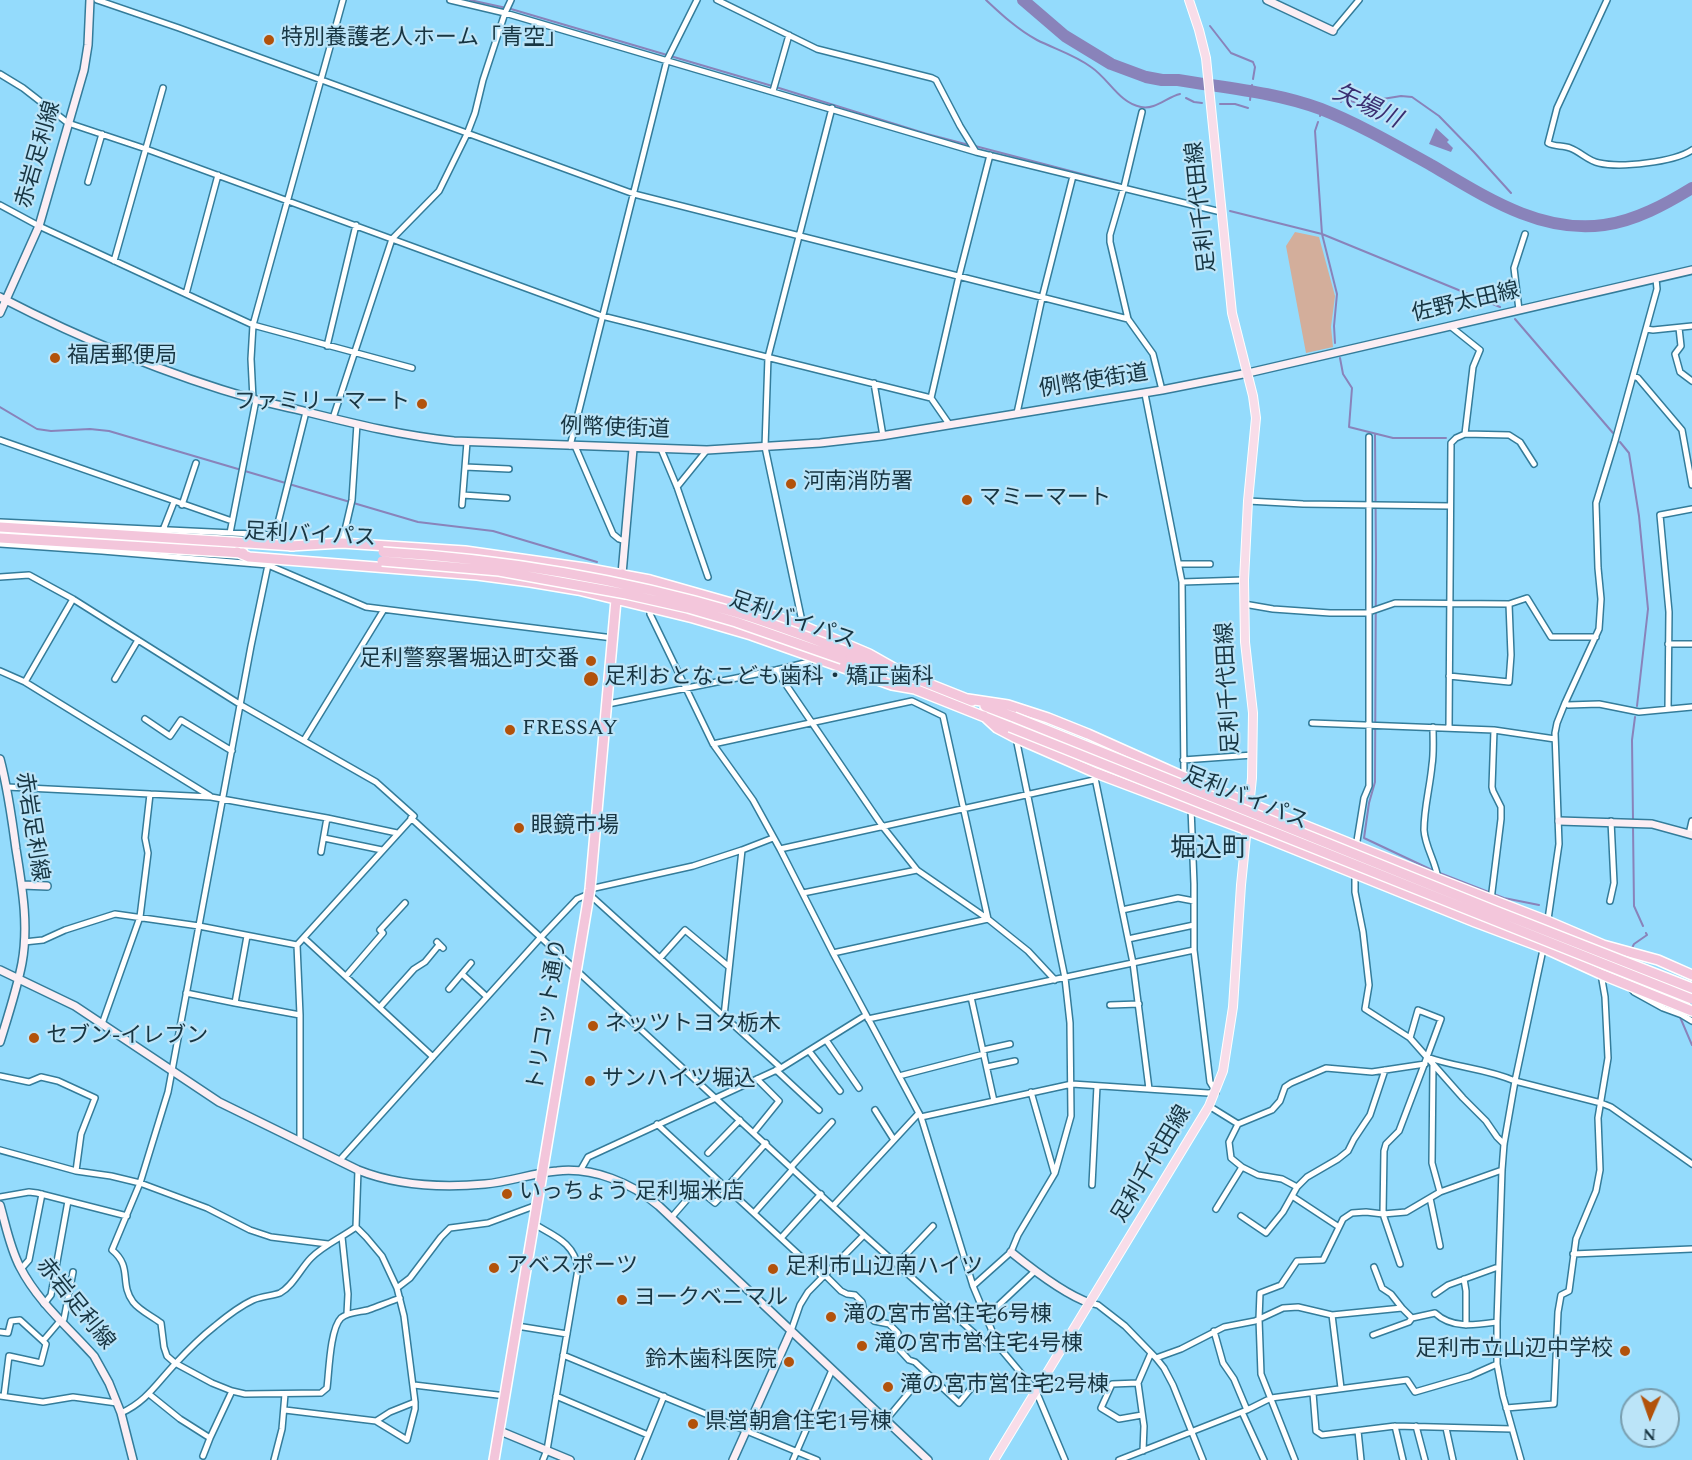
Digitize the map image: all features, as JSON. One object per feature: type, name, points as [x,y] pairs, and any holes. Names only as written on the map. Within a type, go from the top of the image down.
[{"type":"highway","name":"足利バイパス","points":[[0,527],[290,546],[499,571],[626,594],[688,608],[909,676],[968,699],[1012,722],[1692,999]]},
{"type":"highway","name":"足利バイパス","points":[[0,537],[237,552],[383,557]]},
{"type":"highway","points":[[290,546],[342,543],[465,551],[622,574],[722,600],[803,626],[869,654],[909,676]]},
{"type":"highway","points":[[237,552],[249,557],[477,575],[549,585],[751,634],[892,685],[915,689]]},
{"type":"highway","name":"トリコット通り","points":[[495,1460],[590,891],[616,600],[622,574]]},
{"type":"highway","name":"足利バイパス","points":[[843,655],[915,689],[984,716],[1012,722],[1692,988]]},
{"type":"highway","points":[[968,699],[1008,705],[1048,718],[1184,777],[1356,847],[1603,945],[1658,960],[1692,975]]},
{"type":"highway","points":[[984,716],[997,728],[1095,776],[1191,808],[1247,830],[1544,948],[1692,1011]]},
{"type":"main road","name":"赤岩足利線","points":[[0,313],[3,299],[39,226],[84,70],[88,45],[90,0]]},
{"type":"main road","name":"足利千代田線","points":[[994,1460],[1209,1107],[1216,1092],[1226,1055],[1233,1007],[1253,755],[1253,713],[1245,642],[1244,580],[1248,501],[1256,418],[1248,373],[1232,313],[1208,75],[1202,41],[1189,0]]},
{"type":"main road","points":[[1267,0],[1334,31]]},
{"type":"main road","name":"佐野太田線","points":[[1248,373],[1692,270]]},
{"type":"main road","name":"例幣使街道","points":[[3,299],[113,350],[209,385],[255,399],[357,424],[437,440],[467,442],[633,449],[707,450],[765,447],[883,436],[1145,394],[1248,373]]},
{"type":"main road","points":[[622,574],[633,449]]},
{"type":"main road","name":"赤岩足利線","points":[[0,759],[22,885],[25,918],[18,978],[0,1042]]},
{"type":"main road","points":[[1559,821],[1652,824],[1690,835]]},
{"type":"main road","points":[[22,885],[47,886]]},
{"type":"main road","points":[[0,970],[75,1006],[219,1102],[377,1178],[402,1184],[430,1186],[484,1184],[543,1173],[580,1171],[598,1174],[633,1188],[652,1200],[928,1460]]},
{"type":"main road","name":"赤岩足利線","points":[[0,1206],[21,1269],[44,1304],[94,1356],[109,1383],[121,1413],[133,1460]]},
{"type":"main road","points":[[1011,1252],[1035,1271],[1082,1301],[1090,1303]]},
{"type":"main road","points":[[733,1460],[791,1331]]},
{"type":"main road","points":[[500,1431],[570,1460]]},
{"type":"street","points":[[97,0],[634,194],[1128,319]]},
{"type":"street","points":[[230,533],[255,399],[251,359],[253,325],[343,0]]},
{"type":"street","points":[[450,0],[505,13],[976,152],[1221,212]]},
{"type":"street","points":[[333,418],[392,239],[439,191],[475,113],[483,80],[511,0]]},
{"type":"street","points":[[625,541],[613,534],[572,446],[602,316],[667,60],[697,0]]},
{"type":"street","points":[[717,0],[817,49],[936,80],[976,152]]},
{"type":"street","points":[[1334,31],[1359,0]]},
{"type":"street","points":[[1607,0],[1557,108],[1548,143],[1567,146],[1591,160],[1604,164],[1674,159],[1692,150]]},
{"type":"street","points":[[773,91],[789,35]]},
{"type":"street","points":[[0,74],[23,88],[68,123],[218,175],[602,316],[931,398],[949,424]]},
{"type":"street","points":[[114,261],[163,88]]},
{"type":"street","points":[[803,626],[765,447],[768,357],[832,108]]},
{"type":"street","points":[[1142,112],[1110,242],[1128,319],[1153,354],[1162,390]]},
{"type":"street","points":[[88,182],[102,134]]},
{"type":"street","points":[[931,398],[990,155]]},
{"type":"street","points":[[186,294],[218,175]]},
{"type":"street","points":[[1017,413],[1042,298],[1073,176]]},
{"type":"street","points":[[0,205],[39,226],[253,325],[412,368]]},
{"type":"street","points":[[327,346],[356,225]]},
{"type":"street","points":[[1519,310],[1514,267],[1525,234]]},
{"type":"street","points":[[1521,1460],[1506,1408],[1497,1364],[1498,1267],[1504,1144],[1544,948],[1558,844],[1555,740],[1557,723],[1599,629],[1601,599],[1596,503],[1634,376],[1657,289],[1656,279]]},
{"type":"street","points":[[1450,326],[1480,350],[1473,367],[1465,434]]},
{"type":"street","points":[[1646,329],[1692,326]]},
{"type":"street","points":[[1679,328],[1681,346],[1675,354],[1680,372],[1692,381]]},
{"type":"street","points":[[1634,376],[1682,430],[1692,483]]},
{"type":"street","points":[[874,383],[883,436]]},
{"type":"street","points":[[1145,394],[1182,582],[1184,777]]},
{"type":"street","points":[[0,522],[275,535],[306,412]]},
{"type":"street","points":[[342,543],[352,500],[357,424]]},
{"type":"street","points":[[1449,728],[1451,443],[1465,434],[1509,435],[1520,442],[1534,464]]},
{"type":"street","points":[[1356,847],[1364,798],[1369,786],[1369,437]]},
{"type":"street","points":[[0,440],[232,521]]},
{"type":"street","points":[[462,505],[467,442]]},
{"type":"street","points":[[661,449],[677,487],[708,577]]},
{"type":"street","points":[[677,487],[707,450]]},
{"type":"street","points":[[183,505],[196,463]]},
{"type":"street","points":[[465,467],[509,469]]},
{"type":"street","points":[[463,495],[507,498]]},
{"type":"street","points":[[1248,501],[1450,506]]},
{"type":"street","points":[[163,530],[174,502]]},
{"type":"street","points":[[1668,709],[1668,604],[1660,515],[1692,509]]},
{"type":"street","points":[[0,544],[268,565],[366,608],[613,638]]},
{"type":"street","points":[[1179,564],[1210,564]]},
{"type":"street","points":[[268,565],[168,1092],[140,1183],[112,1250],[121,1257],[127,1291],[133,1302],[161,1323],[167,1356],[175,1363],[212,1383],[245,1394],[321,1393],[327,1388],[337,1324],[347,1314],[367,1310],[400,1298]]},
{"type":"street","points":[[0,577],[29,575],[73,599],[241,705],[376,782],[414,816],[297,945],[300,1015],[300,1142]]},
{"type":"street","points":[[1182,582],[1244,580]]},
{"type":"street","points":[[1244,604],[1273,609],[1330,613],[1370,612],[1395,603],[1509,604],[1527,598],[1551,637],[1596,638]]},
{"type":"street","points":[[25,682],[73,599]]},
{"type":"street","points":[[1449,676],[1509,682],[1511,655],[1509,604]]},
{"type":"street","points":[[651,608],[650,614],[713,744],[753,800],[920,1115],[973,1286],[986,1317],[999,1347],[1036,1391],[1065,1460]]},
{"type":"street","points":[[304,740],[383,611]]},
{"type":"street","points":[[116,679],[138,640]]},
{"type":"street","points":[[1668,644],[1692,644]]},
{"type":"street","points":[[608,704],[776,670],[808,662],[814,657]]},
{"type":"street","points":[[776,670],[883,827],[917,870],[988,919],[1028,951],[1055,980]]},
{"type":"street","points":[[0,671],[25,682],[211,797]]},
{"type":"street","points":[[713,744],[912,700],[943,716],[988,919]]},
{"type":"street","points":[[1565,703],[1568,705],[1599,704],[1639,712],[1692,707]]},
{"type":"street","points":[[145,720],[170,736],[181,720],[232,752]]},
{"type":"street","points":[[1312,723],[1494,730],[1555,740]]},
{"type":"street","points":[[1433,727],[1432,763],[1424,832],[1437,868],[1438,879]]},
{"type":"street","points":[[1491,900],[1502,819],[1501,807],[1492,788],[1494,730]]},
{"type":"street","points":[[973,1286],[1011,1252],[1018,1234],[1055,1173],[1071,1116],[1070,1023],[1065,978],[1016,738]]},
{"type":"street","points":[[1184,760],[1253,755]]},
{"type":"street","points":[[780,849],[1028,795],[1095,776],[1133,963],[1149,1089]]},
{"type":"street","points":[[5,792],[211,797],[397,833]]},
{"type":"street","points":[[102,1024],[140,917],[150,794]]},
{"type":"street","points":[[1191,808],[1194,950],[1210,1082],[1216,1092]]},
{"type":"street","points":[[321,852],[327,818]]},
{"type":"street","points":[[411,818],[864,1235],[990,1346],[999,1347]]},
{"type":"street","points":[[1610,901],[1614,882],[1611,821]]},
{"type":"street","points":[[1690,835],[1692,821]]},
{"type":"street","points":[[324,838],[382,850]]},
{"type":"street","points":[[339,1161],[577,899],[590,891],[693,866],[773,838]]},
{"type":"street","points":[[724,1016],[742,850]]},
{"type":"street","points":[[803,893],[917,870]]},
{"type":"street","points":[[1355,873],[1355,892],[1363,932],[1369,985],[1365,1009],[1410,1038],[1504,1144]]},
{"type":"street","points":[[590,891],[724,1016],[819,1110]]},
{"type":"street","points":[[1122,910],[1178,898],[1194,901]]},
{"type":"street","points":[[346,976],[383,933],[380,930],[405,903]]},
{"type":"street","points":[[24,942],[43,940],[65,930],[115,914],[199,926],[297,945]]},
{"type":"street","points":[[833,953],[988,919]]},
{"type":"street","points":[[1128,939],[1194,925]]},
{"type":"street","points":[[660,958],[685,930],[728,966]]},
{"type":"street","points":[[235,1003],[247,936]]},
{"type":"street","points":[[304,938],[433,1057]]},
{"type":"street","points":[[380,1007],[439,945]]},
{"type":"street","points":[[580,1171],[588,1157],[779,1069],[867,1017],[1194,950]]},
{"type":"street","points":[[449,989],[471,963]]},
{"type":"street","points":[[462,974],[487,997]]},
{"type":"street","points":[[1506,1408],[1554,1404],[1557,1312],[1561,1295],[1569,1291],[1576,1239],[1596,1191],[1600,1170],[1598,1118],[1608,1058],[1605,997],[1601,974]]},
{"type":"street","points":[[1629,986],[1634,992],[1692,1021]]},
{"type":"street","points":[[186,993],[300,1015]]},
{"type":"street","points":[[971,997],[994,1101]]},
{"type":"street","points":[[1110,1005],[1139,1004]]},
{"type":"street","points":[[1400,1264],[1383,1214],[1384,1151],[1386,1144],[1399,1131],[1441,1019],[1418,1010],[1410,1038]]},
{"type":"street","points":[[826,1040],[859,1088]]},
{"type":"street","points":[[899,1076],[1010,1044]]},
{"type":"street","points":[[809,1051],[840,1091]]},
{"type":"street","points":[[1427,1057],[1490,1072],[1515,1082],[1611,1107],[1692,1164]]},
{"type":"street","points":[[987,1067],[1015,1061]]},
{"type":"street","points":[[1297,1187],[1282,1179],[1257,1175],[1231,1158],[1229,1142],[1238,1124],[1272,1110],[1280,1101],[1285,1087],[1326,1068],[1372,1072],[1425,1064]]},
{"type":"street","points":[[1433,1064],[1432,1163],[1440,1192]]},
{"type":"street","points":[[1241,1216],[1266,1233],[1283,1212],[1297,1187],[1348,1151],[1370,1115],[1385,1070]]},
{"type":"street","points":[[0,1076],[29,1082],[40,1077],[58,1081],[95,1098],[81,1134],[76,1171]]},
{"type":"street","points":[[753,1132],[779,1101],[757,1079]]},
{"type":"street","points":[[833,1206],[920,1115],[1072,1084],[1216,1092]]},
{"type":"street","points":[[1092,1185],[1097,1086]]},
{"type":"street","points":[[1031,1092],[1055,1173]]},
{"type":"street","points":[[1209,1107],[1238,1124]]},
{"type":"street","points":[[875,1110],[894,1140]]},
{"type":"street","points":[[708,1153],[740,1120]]},
{"type":"street","points":[[754,1213],[832,1122]]},
{"type":"street","points":[[657,1124],[841,1291],[855,1295],[862,1302],[864,1311],[874,1321],[889,1324],[898,1333],[898,1348],[959,1403],[978,1380]]},
{"type":"street","points":[[671,1218],[697,1188],[715,1203],[766,1143]]},
{"type":"street","points":[[0,1150],[76,1171],[140,1183],[207,1208],[250,1230],[271,1237],[328,1244]]},
{"type":"street","points":[[1216,1209],[1242,1167]]},
{"type":"street","points":[[285,1410],[376,1421],[407,1440],[415,1402],[404,1316],[397,1288],[382,1256],[356,1227],[357,1170]]},
{"type":"street","points":[[1295,1460],[1261,1374],[1260,1293],[1281,1285],[1297,1261],[1323,1260],[1343,1219],[1352,1213],[1406,1212],[1440,1192],[1502,1170]]},
{"type":"street","points":[[0,1197],[29,1192],[127,1216]]},
{"type":"street","points":[[21,1269],[29,1260],[42,1194]]},
{"type":"street","points":[[781,1238],[821,1194]]},
{"type":"street","points":[[1292,1196],[1339,1227]]},
{"type":"street","points":[[1430,1198],[1440,1246]]},
{"type":"street","points":[[44,1304],[51,1295],[68,1201]]},
{"type":"street","points":[[397,1288],[410,1278],[450,1228],[489,1223],[537,1205]]},
{"type":"street","points":[[534,1224],[570,1247],[578,1269],[547,1450],[543,1460]]},
{"type":"street","points":[[897,1264],[933,1226]]},
{"type":"street","points":[[121,1413],[135,1407],[175,1363],[231,1313],[254,1300],[282,1292],[310,1259],[328,1244],[342,1238],[356,1227]]},
{"type":"street","points":[[791,1331],[804,1298],[864,1235]]},
{"type":"street","points":[[342,1238],[348,1294],[347,1314]]},
{"type":"street","points":[[1573,1254],[1692,1249]]},
{"type":"street","points":[[1374,1267],[1382,1287],[1412,1318]]},
{"type":"street","points":[[1435,1294],[1448,1285],[1498,1267]]},
{"type":"street","points":[[986,1317],[1035,1271]]},
{"type":"street","points":[[43,1341],[64,1318],[73,1272]]},
{"type":"street","points":[[1464,1279],[1466,1325]]},
{"type":"street","points":[[1090,1303],[1098,1305],[1125,1326],[1156,1358],[1169,1377],[1203,1460]]},
{"type":"street","points":[[1156,1358],[1181,1349],[1224,1327],[1255,1321],[1283,1308],[1298,1307],[1332,1316],[1402,1308]]},
{"type":"street","points":[[1374,1335],[1409,1322],[1412,1318],[1435,1312],[1446,1321],[1466,1325],[1497,1322]]},
{"type":"street","points":[[1332,1316],[1341,1389]]},
{"type":"street","points":[[0,1332],[8,1333],[11,1321],[20,1320],[46,1344],[41,1363],[9,1356],[2,1396],[43,1402],[73,1397],[117,1402]]},
{"type":"street","points":[[518,1326],[567,1334]]},
{"type":"street","points":[[1214,1331],[1223,1363],[1234,1379],[1264,1460]]},
{"type":"street","points":[[1143,1451],[1144,1426],[1138,1383],[1151,1353]]},
{"type":"street","points":[[563,1355],[818,1460]]},
{"type":"street","points":[[0,1362],[8,1364]]},
{"type":"street","points":[[1119,1460],[1244,1411],[1271,1398],[1407,1380],[1415,1392],[1470,1376],[1497,1364]]},
{"type":"street","points":[[793,1460],[832,1370]]},
{"type":"street","points":[[886,1420],[926,1372]]},
{"type":"street","points":[[1138,1383],[1112,1384],[1101,1408],[1119,1419],[1142,1415]]},
{"type":"street","points":[[414,1384],[506,1396]]},
{"type":"street","points":[[202,1456],[232,1391]]},
{"type":"street","points":[[1313,1393],[1315,1426],[1317,1433],[1322,1435],[1395,1426],[1512,1429]]},
{"type":"street","points":[[148,1394],[180,1419],[210,1438]]},
{"type":"street","points":[[274,1460],[280,1442],[285,1394]]},
{"type":"street","points":[[556,1396],[648,1435]]},
{"type":"street","points":[[638,1460],[664,1396]]},
{"type":"street","points":[[376,1421],[390,1412],[415,1402]]},
{"type":"street","points":[[1395,1426],[1403,1460]]},
{"type":"street","points":[[1416,1426],[1425,1460]]},
{"type":"street","points":[[1446,1428],[1454,1460]]},
{"type":"street","points":[[1358,1431],[1361,1460]]},
{"type":"shaded area","points":[[1436,128],[1449,140],[1447,142],[1453,148],[1451,152],[1429,144]]},
{"type":"shaded area","points":[[1295,232],[1319,237],[1335,296],[1331,327],[1333,347],[1306,353],[1286,246]]},
{"type":"waterway","points":[[470,0],[511,9],[969,145]]},
{"type":"waterway","points":[[986,0],[1010,22],[1030,36],[1091,67],[1120,96],[1133,105],[1151,107],[1180,94]]},
{"type":"waterway","name":"矢場川","points":[[1023,0],[1065,36],[1111,64],[1146,77],[1250,91],[1286,98],[1321,109],[1377,135],[1492,200],[1535,218],[1557,224],[1580,226],[1616,223],[1650,211],[1692,188]]},
{"type":"waterway","points":[[1210,26],[1231,53],[1253,62],[1255,67],[1253,79]]},
{"type":"waterway","name":"矢場川","points":[[1250,100],[1252,85]]},
{"type":"waterway","points":[[1341,102],[1343,99],[1358,103],[1401,96],[1412,97],[1439,116],[1511,193]]},
{"type":"waterway","points":[[1186,98],[1202,103]]},
{"type":"waterway","points":[[1220,104],[1235,104],[1248,108]]},
{"type":"waterway","name":"矢場川","points":[[1320,116],[1322,110]]},
{"type":"waterway","name":"矢場川","points":[[1336,116],[1338,111]]},
{"type":"waterway","points":[[1318,122],[1315,131],[1322,234],[1337,294],[1335,343]]},
{"type":"waterway","points":[[975,146],[1120,184]]},
{"type":"waterway","points":[[1230,211],[1322,234],[1500,307]]},
{"type":"waterway","points":[[1515,319],[1613,433]]},
{"type":"waterway","points":[[1340,358],[1343,374],[1352,388],[1349,427],[1393,438],[1446,438]]},
{"type":"waterway","points":[[0,407],[37,429],[109,431],[418,522],[493,531],[597,562]]},
{"type":"waterway","points":[[1375,434],[1375,782],[1369,803],[1364,838],[1432,870],[1504,898],[1539,905]]},
{"type":"waterway","points":[[1620,442],[1629,453],[1639,516],[1648,609],[1637,706]]},
{"type":"waterway","points":[[1633,820],[1632,740],[1635,717]]},
{"type":"waterway","points":[[1633,826],[1634,906],[1643,926]]},
{"type":"waterway","points":[[1631,950],[1634,944],[1647,935],[1646,933]]},
{"type":"waterway","points":[[1680,1017],[1692,1045]]},
{"type":"place","name":"特別養護老人ホーム「青空」","points":[[269,40]]},
{"type":"place","name":"福居郵便局","points":[[55,358]]},
{"type":"place","name":"ファミリーマート","points":[[422,404]]},
{"type":"place","name":"河南消防署","points":[[791,484]]},
{"type":"place","name":"マミーマート","points":[[967,500]]},
{"type":"place","name":"足利警察署堀込町交番","points":[[591,661]]},
{"type":"place","name":"足利おとなこども歯科・矯正歯科","points":[[591,679]]},
{"type":"place","name":"FRESSAY","points":[[510,730]]},
{"type":"place","name":"眼鏡市場","points":[[519,828]]},
{"type":"place","name":"ネッツトヨタ栃木","points":[[593,1026]]},
{"type":"place","name":"セブン-イレブン","points":[[34,1038]]},
{"type":"place","name":"サンハイツ堀込","points":[[590,1081]]},
{"type":"place","name":"いっちょう 足利堀米店","points":[[507,1194]]},
{"type":"place","name":"アベスポーツ","points":[[494,1268]]},
{"type":"place","name":"足利市山辺南ハイツ","points":[[773,1269]]},
{"type":"place","name":"ヨークベニマル","points":[[622,1300]]},
{"type":"place","name":"滝の宮市営住宅6号棟","points":[[831,1317]]},
{"type":"place","name":"滝の宮市営住宅4号棟","points":[[862,1346]]},
{"type":"place","name":"足利市立山辺中学校","points":[[1625,1351]]},
{"type":"place","name":"鈴木歯科医院","points":[[789,1362]]},
{"type":"place","name":"滝の宮市営住宅2号棟","points":[[888,1387]]},
{"type":"place","name":"県営朝倉住宅1号棟","points":[[693,1424]]},
{"type":"district","name":"堀込町","points":[[1209,851]]}]
